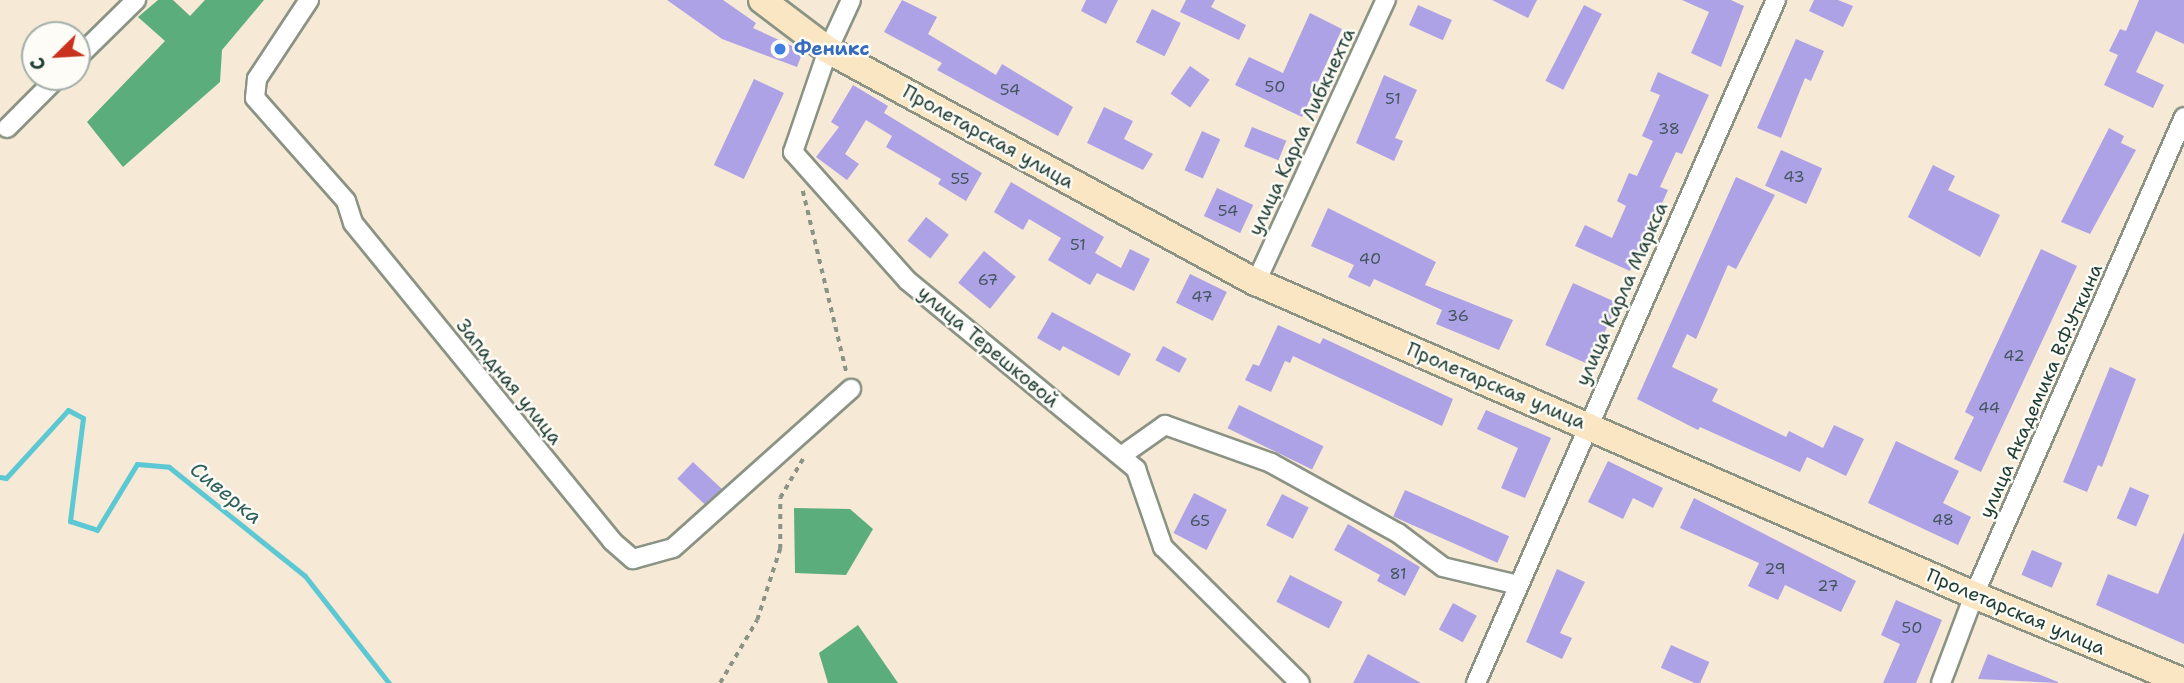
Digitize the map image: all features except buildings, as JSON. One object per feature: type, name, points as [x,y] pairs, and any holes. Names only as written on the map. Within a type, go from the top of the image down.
[{"type":"main road","points":[[762,0],[828,50]]},
{"type":"main road","name":"Пролетарская улица","points":[[828,50],[1256,282],[1974,596],[2184,682]]},
{"type":"street","points":[[91,44],[136,0]]},
{"type":"street","name":"Западная улица","points":[[309,0],[257,79],[255,98],[346,201],[352,223],[612,541],[633,559],[673,548],[851,389]]},
{"type":"street","points":[[828,50],[851,0]]},
{"type":"street","name":"улица Карла Либкнехта","points":[[1256,282],[1386,0]]},
{"type":"street","name":"улица Карла Маркса","points":[[1476,683],[1586,425],[1776,0]]},
{"type":"street","name":"улица Терешковой","points":[[828,50],[793,152],[908,281],[1136,469],[1163,547],[1300,683]]},
{"type":"street","points":[[7,128],[44,91]]},
{"type":"street","name":"улица Академика В.Ф.Уткина","points":[[1941,683],[1974,596],[2184,117]]},
{"type":"street","points":[[1121,456],[1165,425],[1271,463],[1398,533],[1443,567],[1518,585]]},
{"type":"green space","points":[[158,0],[173,0],[190,16],[205,0],[264,0],[222,50],[220,82],[123,167],[87,122],[165,41],[138,17]]},
{"type":"green space","points":[[794,508],[850,509],[873,529],[846,575],[795,573]]},
{"type":"green space","points":[[858,625],[898,683],[828,683],[819,653]]},
{"type":"waterway","name":"Сиверка","points":[[0,477],[6,478],[68,410],[83,418],[70,521],[97,530],[137,464],[169,467],[305,576],[389,683]]},
{"type":"place","name":"Феникс","points":[[780,49]]}]
